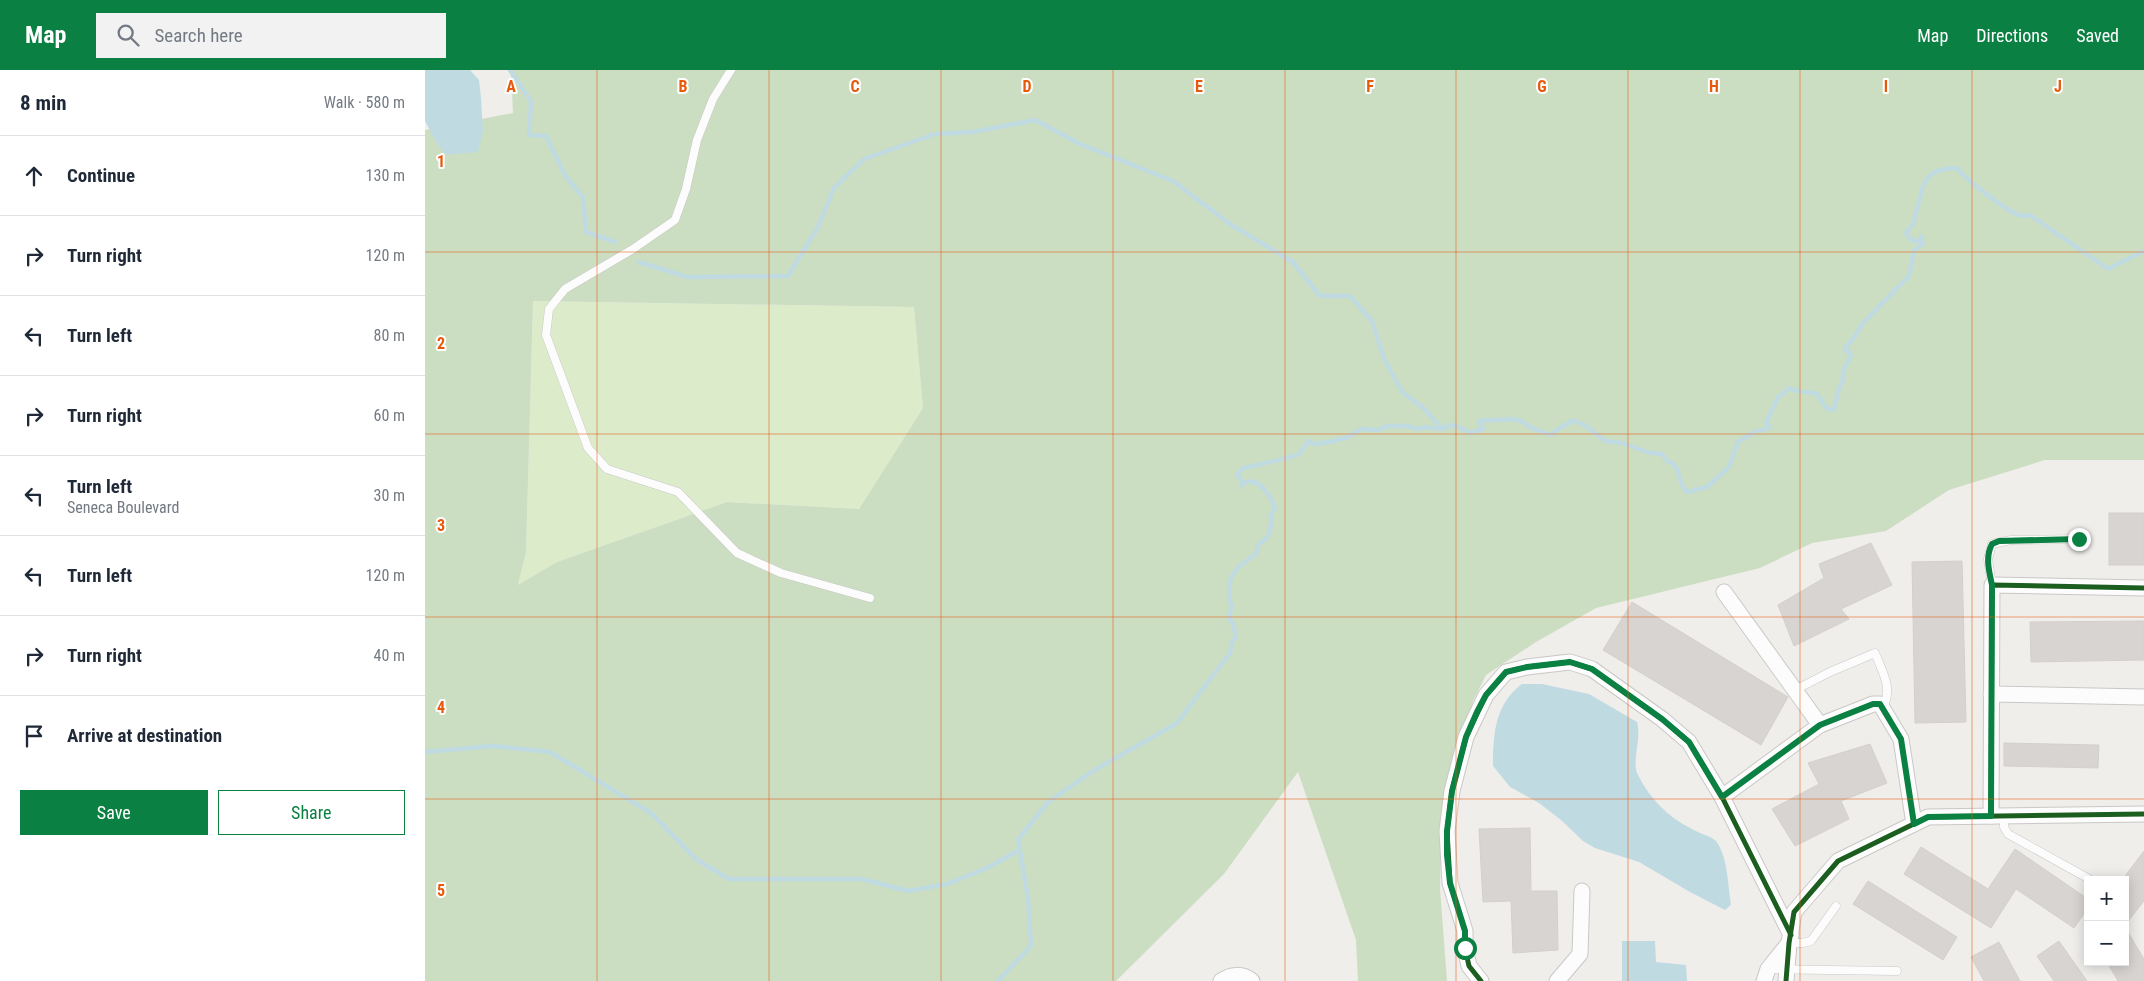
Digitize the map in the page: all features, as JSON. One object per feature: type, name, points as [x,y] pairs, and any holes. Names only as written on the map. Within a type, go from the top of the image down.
[{"type":"street","points":[[1997,816],[1991,694],[1992,585],[2144,588]]},
{"type":"street","points":[[1724,592],[1820,725]]},
{"type":"street","points":[[1481,981],[1469,966],[1465,948],[1465,931],[1450,883],[1447,831],[1452,791],[1466,737],[1486,695],[1506,672],[1527,667],[1570,662],[1592,669],[1662,719],[1689,742],[1722,797],[1790,939]]},
{"type":"street","points":[[1991,694],[2144,697]]},
{"type":"street","points":[[1722,797],[1820,725],[1873,704],[1880,704],[1901,739],[1914,824]]},
{"type":"street","points":[[1787,975],[1794,912],[1838,861],[1928,817],[2144,814]]},
{"type":"street","points":[[1557,981],[1580,954],[1582,891]]},
{"type":"street","points":[[1766,975],[1790,939]]},
{"type":"street","points":[[1221,981],[1233,975],[1242,976],[1252,981]]},
{"type":"lane","points":[[731,70],[713,99],[697,140],[686,189],[675,220],[633,249],[565,289],[549,309],[545,335],[588,448],[607,469],[678,492],[737,552],[781,573],[870,598]]},
{"type":"lane","points":[[1992,585],[1987,559],[1992,544],[2011,540],[2079,539]]},
{"type":"lane","points":[[1795,690],[1829,672],[1875,653],[1889,689],[1888,698],[1883,708]]},
{"type":"lane","points":[[1997,816],[2008,834],[2084,876]]},
{"type":"lane","points":[[1790,939],[1803,944],[1811,941],[1836,906]]},
{"type":"lane","points":[[1766,975],[1897,972]]},
{"type":"green space","points":[[511,70],[2144,70],[2144,460],[2045,460],[1949,490],[1886,531],[1812,543],[1760,568],[1596,608],[1536,642],[1486,675],[1473,701],[1442,806],[1440,889],[1447,981],[1358,981],[1356,940],[1298,772],[1224,874],[1116,981],[425,981],[425,130],[513,113]],"holes":[[[533,301],[914,307],[923,408],[859,509],[727,502],[557,562],[518,585],[526,552]]]},
{"type":"green space","points":[[533,301],[914,307],[923,408],[859,509],[727,502],[557,562],[518,586],[526,552]]},
{"type":"water","points":[[425,70],[470,70],[479,80],[483,132],[478,152],[446,155],[436,142],[425,121]]},
{"type":"water","points":[[1522,684],[1542,684],[1589,694],[1637,722],[1636,770],[1638,775],[1648,792],[1675,819],[1716,841],[1725,863],[1731,905],[1725,910],[1639,862],[1595,848],[1583,841],[1561,820],[1539,803],[1510,787],[1493,766],[1495,731],[1497,720],[1506,701]]},
{"type":"water","points":[[1622,941],[1655,941],[1656,962],[1686,965],[1687,981],[1622,981]]},
{"type":"building","points":[[2109,513],[2144,513],[2144,565],[2109,565]]},
{"type":"building","points":[[1871,543],[1892,585],[1841,609],[1849,619],[1794,646],[1778,605],[1824,578],[1819,564]]},
{"type":"building","points":[[1962,561],[1966,722],[1915,723],[1912,562]]},
{"type":"building","points":[[1632,602],[1788,697],[1761,745],[1603,650]]},
{"type":"building","points":[[2144,621],[2144,660],[2031,662],[2030,622]]},
{"type":"building","points":[[2004,743],[2099,745],[2098,768],[2004,766]]},
{"type":"building","points":[[1870,744],[1887,783],[1841,801],[1849,819],[1795,846],[1772,809],[1819,784],[1808,763]]},
{"type":"building","points":[[1530,828],[1531,891],[1557,891],[1558,950],[1513,953],[1511,901],[1483,902],[1479,829]]},
{"type":"building","points":[[1921,847],[1988,889],[2015,849],[2084,896],[2084,914],[2074,928],[2016,889],[1991,928],[1904,874]]},
{"type":"building","points":[[2144,851],[2144,901],[2129,920],[2129,876],[2125,876]]},
{"type":"building","points":[[1868,881],[1957,937],[1943,960],[1853,904]]},
{"type":"building","points":[[2129,934],[2144,959],[2144,981],[2118,981],[2109,966],[2129,966]]},
{"type":"building","points":[[2059,941],[2087,981],[2054,981],[2037,956]]},
{"type":"building","points":[[1999,942],[2020,981],[1984,981],[1971,957]]},
{"type":"waterway","points":[[510,70],[531,101],[529,135],[546,136],[566,177],[583,197],[586,232],[615,242]]},
{"type":"waterway","points":[[639,262],[687,277],[788,276],[818,227],[834,188],[864,159],[935,134],[973,132],[1035,120],[1080,144],[1173,181],[1233,226],[1293,262],[1320,296],[1350,296],[1372,321],[1384,359],[1403,393],[1421,406],[1442,428]]},
{"type":"waterway","points":[[998,981],[1031,946],[1028,898],[1018,840],[1048,802],[1093,771],[1177,723],[1230,653],[1232,642],[1236,637],[1233,624],[1229,618],[1232,604],[1230,602],[1229,585],[1237,568],[1256,554],[1258,545],[1268,537],[1272,520],[1270,516],[1275,508],[1261,486],[1249,481],[1248,482],[1243,484],[1242,484],[1242,487],[1242,481],[1237,475],[1243,468],[1299,454],[1309,441],[1314,444],[1330,442],[1348,437],[1361,429],[1379,430],[1386,426],[1443,429],[1450,425],[1470,433],[1483,429],[1479,421],[1513,419],[1551,435],[1573,420],[1586,426],[1605,441],[1622,443],[1650,453],[1662,454],[1667,461],[1675,466],[1681,484],[1687,492],[1707,487],[1729,467],[1738,442],[1756,431],[1770,427],[1766,423],[1778,397],[1790,388],[1817,394],[1826,408],[1834,410],[1839,388],[1843,381],[1844,371],[1851,356],[1849,351],[1845,351],[1845,348],[1862,324],[1909,276],[1914,251],[1923,243],[1921,236],[1920,242],[1911,240],[1906,233],[1914,223],[1923,187],[1930,175],[1945,169],[1957,168],[1998,203],[2016,214],[2022,216],[2030,215],[2108,269],[2144,251]]},
{"type":"waterway","points":[[425,752],[493,746],[550,752],[651,813],[697,860],[729,879],[862,879],[908,891],[947,884],[987,868],[1019,850]]},
{"type":"cycle path","points":[[1991,816],[1992,585],[2144,588]]},
{"type":"cycle path","points":[[1481,981],[1469,966],[1465,948],[1465,931],[1450,883],[1447,831],[1452,791],[1466,737],[1486,695],[1506,672],[1527,667],[1570,662],[1592,669],[1662,719],[1689,742],[1722,797],[1791,935]]},
{"type":"cycle path","points":[[1786,981],[1794,912],[1838,861],[1928,817],[2144,814]]},
{"type":"route","points":[[1465,948],[1465,931],[1450,883],[1447,855],[1447,831],[1452,791],[1466,737],[1477,712],[1486,695],[1506,672],[1527,667],[1570,662],[1592,669],[1662,719],[1689,742],[1722,797],[1820,725],[1873,704],[1880,704],[1901,739],[1914,824],[1928,817],[1991,816],[1992,585],[1988,568],[1988,551],[1992,544],[1999,541],[2079,539]]}]
